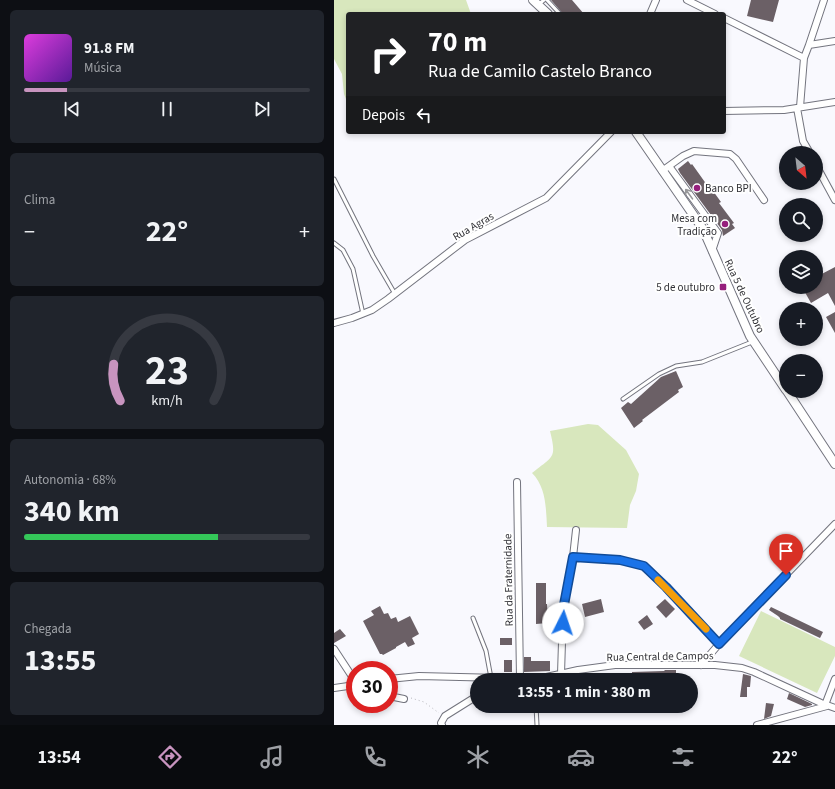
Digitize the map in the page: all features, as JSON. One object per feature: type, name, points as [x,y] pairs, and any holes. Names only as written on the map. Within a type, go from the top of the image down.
[{"type":"street","points":[[651,12],[656,0]]},
{"type":"street","points":[[687,0],[712,12]]},
{"type":"street","points":[[806,146],[803,141],[799,107],[804,58],[824,0]]},
{"type":"street","points":[[541,1],[547,12]]},
{"type":"street","points":[[726,19],[804,58]]},
{"type":"street","points":[[809,45],[835,42]]},
{"type":"street","points":[[726,111],[784,110],[835,102]]},
{"type":"street","name":"Rua Agras","points":[[334,323],[372,310],[465,240],[546,198],[609,134]]},
{"type":"street","name":"Rua 5 de Outubro","points":[[638,134],[718,233],[712,251]]},
{"type":"street","points":[[666,168],[683,156],[694,151],[730,154],[736,159],[764,200]]},
{"type":"street","name":"Rua 5 de Outubro","points":[[666,168],[703,229],[750,336],[779,380]]},
{"type":"street","points":[[823,177],[835,200]]},
{"type":"street","name":"Rua 5 de Outubro","points":[[791,398],[835,464]]},
{"type":"street","name":"Rua da Fraternidade","points":[[517,482],[520,673]]},
{"type":"street","points":[[702,665],[719,644],[835,524]]},
{"type":"street","points":[[561,673],[563,610],[573,557],[576,530]]},
{"type":"street","points":[[573,557],[620,560],[644,566],[666,587],[719,644]]},
{"type":"street","points":[[334,649],[346,667]]},
{"type":"street","name":"Rua Central de Campos","points":[[565,673],[615,665],[702,665],[742,668],[835,708]]},
{"type":"street","name":"Rua Central de Campos","points":[[398,678],[419,676],[470,678]]},
{"type":"street","points":[[758,725],[826,705],[835,679]]},
{"type":"street","points":[[334,688],[346,686]]},
{"type":"street","points":[[398,698],[404,699]]},
{"type":"street","points":[[442,722],[470,701]]},
{"type":"lane","points":[[541,1],[557,12]]},
{"type":"lane","points":[[334,179],[373,256],[395,294]]},
{"type":"lane","points":[[334,243],[343,250],[353,269],[363,314]]},
{"type":"lane","points":[[623,399],[659,374],[676,366],[702,362],[754,342]]},
{"type":"lane","points":[[473,618],[486,651],[491,673]]},
{"type":"lane","points":[[536,713],[537,725]]},
{"type":"path","points":[[404,699],[408,698],[424,702],[436,709],[440,713],[442,722]]},
{"type":"green space","points":[[334,0],[466,0],[470,12],[346,12],[346,99],[342,74],[334,59]]},
{"type":"green space","points":[[588,424],[598,425],[626,450],[639,474],[636,491],[630,505],[627,528],[547,527],[546,505],[543,491],[532,473],[552,456],[553,447],[550,431]]},
{"type":"green space","points":[[761,611],[835,647],[835,656],[817,693],[739,656]]},
{"type":"building","points":[[551,0],[572,0],[582,12],[561,12]]},
{"type":"building","points":[[751,0],[779,0],[773,22],[747,16]]},
{"type":"building","points":[[688,161],[691,165],[692,164],[707,185],[708,184],[721,202],[719,203],[734,223],[732,224],[735,228],[723,236],[722,230],[678,169]]},
{"type":"building","points":[[835,267],[835,306],[828,293],[813,302],[810,302],[806,294],[823,294],[823,273]]},
{"type":"building","points":[[835,312],[835,333],[826,317]]},
{"type":"building","points":[[676,371],[683,387],[678,390],[679,392],[642,420],[643,421],[634,428],[621,408],[628,402],[631,404],[661,377]]},
{"type":"building","points":[[785,544],[796,554],[788,562],[779,551]]},
{"type":"building","points":[[536,583],[546,583],[548,623],[536,624]]},
{"type":"building","points":[[601,599],[604,612],[585,617],[582,604]]},
{"type":"building","points":[[665,599],[675,609],[666,618],[656,607]]},
{"type":"building","points":[[380,606],[384,614],[388,613],[391,619],[396,617],[398,622],[410,616],[419,634],[412,638],[415,644],[408,647],[405,642],[383,655],[380,654],[363,621],[374,615],[371,611]]},
{"type":"building","points":[[771,607],[823,632],[820,638],[780,619],[769,610]]},
{"type":"building","points":[[647,615],[653,624],[644,630],[638,622]]},
{"type":"building","points":[[340,629],[346,636],[334,643],[334,633]]},
{"type":"building","points":[[500,638],[512,638],[512,645],[500,645]]},
{"type":"building","points":[[524,657],[531,657],[531,661],[550,661],[550,671],[524,672]]},
{"type":"building","points":[[504,660],[512,660],[512,672],[504,672]]},
{"type":"building","points":[[676,670],[676,673],[632,673],[632,672]]},
{"type":"building","points":[[743,674],[751,676],[750,687],[747,687],[747,697],[740,697]]},
{"type":"building","points":[[789,693],[812,705],[805,707],[787,699]]},
{"type":"building","points":[[766,703],[774,704],[771,716],[764,719]]},
{"type":"slow traffic","points":[[658,580],[706,629]]},
{"type":"place","name":"Banco BPI","points":[[697,188]]},
{"type":"place","name":"Mesa com Tradição","points":[[725,224]]},
{"type":"place","name":"5 de outubro","points":[[723,287]]},
{"type":"route","points":[[563,623],[563,610],[573,557],[620,560],[644,566],[666,587],[719,644],[786,575]]}]
